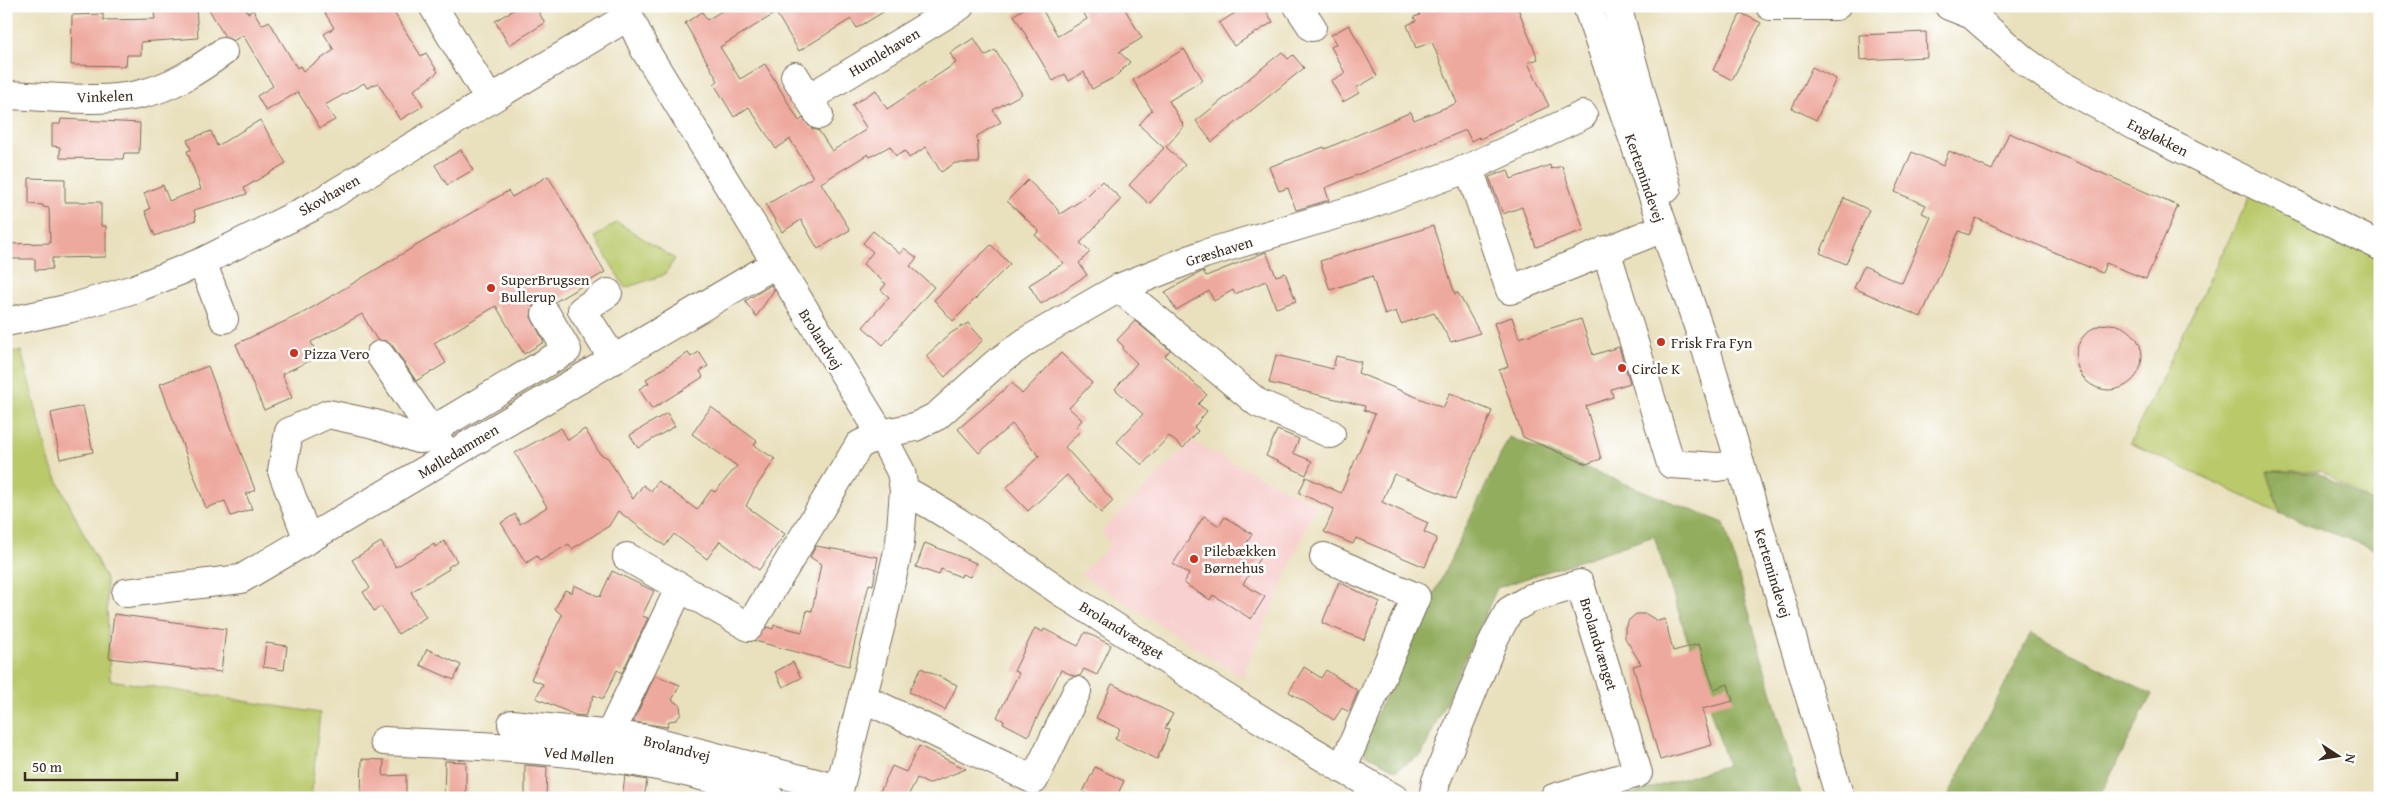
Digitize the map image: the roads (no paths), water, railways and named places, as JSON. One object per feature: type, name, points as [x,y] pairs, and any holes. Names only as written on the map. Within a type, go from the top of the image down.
[{"type":"street","points":[[433,6],[489,99]]},
{"type":"street","name":"Humlehaven","points":[[808,96],[960,6]]},
{"type":"street","name":"Kertemindevej","points":[[1587,6],[1662,228],[1706,349]]},
{"type":"street","points":[[1613,6],[1632,62]]},
{"type":"street","name":"Kertemindevej","points":[[1617,6],[1677,224],[1706,349],[1840,798]]},
{"type":"street","points":[[1770,6],[1836,6]]},
{"type":"street","name":"Engløkken","points":[[1949,6],[1972,15],[2025,61],[2049,78],[2137,127],[2380,246]]},
{"type":"street","name":"Skovhaven","points":[[6,322],[70,308],[134,289],[202,262],[312,207],[489,99],[628,11]]},
{"type":"street","name":"Brolandvej","points":[[512,724],[647,739],[838,793],[900,543],[904,490],[901,472],[881,434],[645,50],[628,11]]},
{"type":"street","name":"Vinkelen","points":[[6,95],[110,98],[141,94],[196,72],[223,52]]},
{"type":"street","name":"Græshaven","points":[[680,587],[749,627],[859,445],[881,434],[916,428],[937,416],[995,364],[1030,339],[1119,288],[1204,254],[1356,209],[1468,168],[1583,115]]},
{"type":"street","points":[[1468,168],[1510,290],[1662,228]]},
{"type":"street","points":[[1606,250],[1671,464],[1718,467],[1740,464]]},
{"type":"street","points":[[202,262],[224,320]]},
{"type":"street","name":"Mølledammen","points":[[126,593],[241,579],[308,540],[439,442],[571,385],[775,264]]},
{"type":"street","points":[[1119,288],[1258,402],[1332,434]]},
{"type":"street","points":[[608,293],[582,310],[614,360]]},
{"type":"street","points":[[308,540],[282,471],[289,432],[328,414],[375,424],[418,440],[439,442],[554,358],[568,350],[546,314]]},
{"type":"street","points":[[380,355],[439,442]]},
{"type":"street","points":[[554,358],[571,385]]},
{"type":"street","name":"Brolandvænget","points":[[904,490],[943,511],[1075,600],[1342,769],[1394,798]]},
{"type":"street","points":[[610,734],[680,587],[627,557]]},
{"type":"street","points":[[1324,558],[1416,597],[1342,769]]},
{"type":"street","name":"Brolandvænget","points":[[1432,798],[1436,781],[1494,639],[1509,611],[1532,598],[1580,584],[1638,773],[1554,798]]},
{"type":"street","points":[[862,698],[1034,780],[1077,691]]},
{"type":"street","name":"Ved Møllen","points":[[384,741],[518,748],[649,763],[741,786],[770,798]]},
{"type":"place","name":"SuperBrugsen Bullerup","points":[[491,288]]},
{"type":"place","name":"Frisk Fra Fyn","points":[[1661,342]]},
{"type":"place","name":"Pizza Vero","points":[[294,353]]},
{"type":"place","name":"Circle K","points":[[1622,368]]},
{"type":"place","name":"Pilebækken Børnehus","points":[[1194,559]]}]
